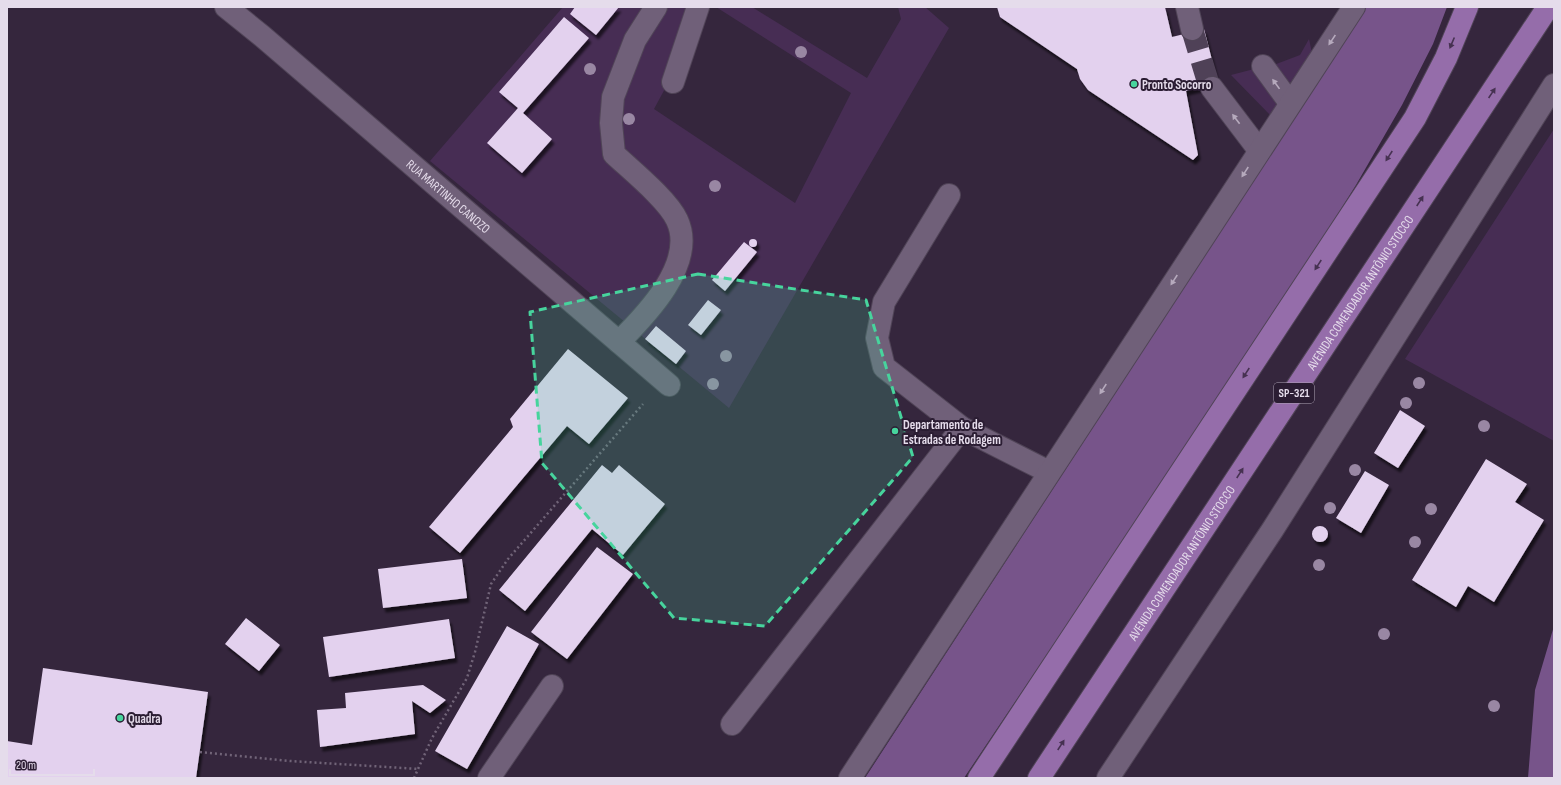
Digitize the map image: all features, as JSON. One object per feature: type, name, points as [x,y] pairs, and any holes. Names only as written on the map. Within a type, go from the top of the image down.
[{"type":"main road","points":[[979,778],[1415,118],[1446,58],[1467,7]]},
{"type":"main road","name":"AVENIDA COMENDADOR ANTÔNIO STOCCO","points":[[1039,778],[1548,7]]},
{"type":"street","name":"RUA MARTINHO CANOZO","points":[[226,7],[268,41],[669,385]]},
{"type":"street","points":[[619,342],[658,301],[670,279],[681,253],[681,238],[677,220],[663,201],[614,154],[611,122],[614,97],[635,40],[656,7]]},
{"type":"street","points":[[673,82],[698,7]]},
{"type":"street","points":[[1187,7],[1192,30]]},
{"type":"street","points":[[850,778],[1259,150],[1354,7]]},
{"type":"street","points":[[1263,66],[1290,103]]},
{"type":"street","points":[[1108,778],[1273,529],[1554,85]]},
{"type":"street","points":[[1212,88],[1259,150]]},
{"type":"street","points":[[949,195],[884,302],[878,338],[884,367],[962,428],[1049,472]]},
{"type":"street","points":[[732,724],[962,428]]},
{"type":"street","points":[[490,778],[552,686]]},
{"type":"path","points":[[414,778],[432,738],[467,678],[475,652],[491,584],[508,558],[643,404]]},
{"type":"path","points":[[200,752],[290,761],[418,769]]},
{"type":"highlighted area","points":[[698,274],[866,300],[913,457],[765,626],[674,618],[542,463],[530,312]]},
{"type":"shaded area","points":[[563,7],[709,7],[654,109],[795,203],[851,93],[716,7],[752,7],[867,78],[901,19],[898,7],[925,7],[949,28],[729,408],[430,161]]},
{"type":"shaded area","points":[[1366,7],[1447,7],[1433,44],[1402,105],[1356,185],[1272,319],[964,778],[865,778]]},
{"type":"shaded area","points":[[1309,39],[1313,58],[1289,94],[1271,66],[1300,55]]},
{"type":"shaded area","points":[[1254,69],[1282,106],[1275,120],[1231,75]]},
{"type":"shaded area","points":[[1554,129],[1554,441],[1405,359]]},
{"type":"shaded area","points":[[1554,626],[1554,778],[1528,778],[1535,690]]},
{"type":"building","points":[[575,7],[619,7],[596,35],[570,14]]},
{"type":"building","name":"Pronto Socorro","points":[[997,7],[1165,7],[1172,37],[1204,29],[1218,83],[1186,91],[1198,155],[1193,160],[1088,90],[1080,79],[1077,69],[1000,17]]},
{"type":"building","points":[[564,17],[589,38],[523,113],[552,139],[522,173],[487,143],[518,108],[499,92]]},
{"type":"building","points":[[751,239],[755,239],[757,243],[755,247],[751,247],[749,245],[749,241]]},
{"type":"building","points":[[744,242],[757,252],[725,291],[712,280]]},
{"type":"building","points":[[708,300],[721,310],[701,335],[688,325]]},
{"type":"building","points":[[656,326],[686,351],[676,364],[645,339]]},
{"type":"building","points":[[568,349],[628,398],[589,444],[567,426],[460,553],[429,527],[513,427],[510,419]]},
{"type":"building","points":[[1400,410],[1425,426],[1398,468],[1374,453]]},
{"type":"building","points":[[1486,459],[1527,484],[1515,502],[1544,520],[1494,602],[1468,586],[1456,607],[1412,580]]},
{"type":"building","points":[[602,465],[612,473],[619,465],[665,504],[623,555],[592,529],[525,611],[499,590]]},
{"type":"building","points":[[1365,471],[1389,485],[1361,533],[1336,518]]},
{"type":"building","points":[[1320,526],[1327,531],[1328,534],[1323,541],[1320,542],[1313,537],[1312,534],[1317,527]]},
{"type":"building","points":[[597,547],[633,574],[567,659],[531,632]]},
{"type":"building","points":[[462,559],[467,598],[383,608],[378,569]]},
{"type":"building","points":[[246,618],[280,645],[259,671],[225,644]]},
{"type":"building","points":[[449,619],[455,658],[329,677],[323,637]]},
{"type":"building","points":[[507,626],[539,644],[467,769],[435,751]]},
{"type":"building","name":"Quadra","points":[[43,668],[208,692],[196,778],[7,778],[7,741],[32,745]]},
{"type":"building","points":[[423,685],[446,700],[430,713],[412,701],[415,734],[320,747],[317,710],[346,708],[345,693]]},
{"type":"tunnel","points":[[1192,29],[1208,82],[1212,88]]},
{"type":"place","name":"Pronto Socorro","points":[[1134,84]]},
{"type":"place","name":"Departamento de Estradas de Rodagem","points":[[895,431]]},
{"type":"place","name":"Quadra","points":[[120,718]]}]
